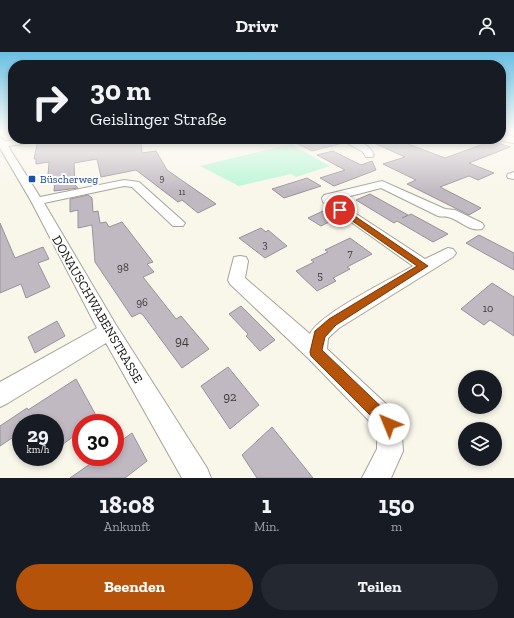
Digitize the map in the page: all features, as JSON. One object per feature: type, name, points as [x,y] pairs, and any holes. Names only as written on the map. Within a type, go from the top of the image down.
[{"type":"street","name":"DONAUSCHWABENSTRASSE","points":[[5,152],[37,201],[109,331],[197,478]]},
{"type":"street","points":[[37,201],[124,183],[135,184],[178,223]]},
{"type":"street","points":[[424,266],[329,202],[328,198],[382,184],[443,214],[450,213],[477,226]]},
{"type":"street","points":[[316,352],[319,335],[332,322],[448,253]]},
{"type":"street","points":[[240,261],[236,280],[316,352],[389,424],[390,451],[376,478]]},
{"type":"street","points":[[0,395],[109,331]]},
{"type":"green space","points":[[258,152],[305,152],[330,166],[296,177],[291,174],[239,186],[200,166]]},
{"type":"building","points":[[35,152],[157,152],[167,170],[216,204],[198,213],[182,200],[178,202],[136,170],[101,177],[97,159],[74,163],[75,185],[78,188],[54,191],[55,182],[51,183],[52,175],[48,175],[49,162],[36,164],[36,159],[34,159]]},
{"type":"building","points":[[335,152],[361,165],[372,161],[376,170],[334,186],[320,178],[345,170],[317,155]]},
{"type":"building","points":[[394,152],[429,152],[445,158],[462,152],[497,152],[469,163],[494,173],[478,180],[469,176],[440,187],[481,208],[469,215],[407,184],[416,180],[383,164],[405,157]]},
{"type":"building","points":[[307,178],[321,186],[284,198],[272,189]]},
{"type":"building","points":[[370,194],[408,215],[402,218],[411,214],[448,234],[433,242],[397,221],[394,223],[356,200]]},
{"type":"building","points":[[88,195],[92,198],[93,212],[98,211],[100,223],[106,222],[109,227],[122,222],[153,262],[147,264],[154,272],[143,277],[176,319],[181,316],[209,349],[182,368],[143,315],[140,313],[132,317],[95,262],[92,225],[78,228],[78,210],[70,212],[70,199]]},
{"type":"building","points":[[323,211],[335,219],[321,226],[308,218]]},
{"type":"building","points":[[0,223],[15,258],[43,247],[49,259],[38,263],[50,287],[26,298],[21,284],[0,293]]},
{"type":"building","points":[[261,228],[266,232],[268,230],[287,246],[265,258],[239,238]]},
{"type":"building","points":[[479,235],[514,253],[514,270],[466,243]]},
{"type":"building","points":[[350,238],[372,254],[347,267],[350,269],[333,278],[336,281],[317,291],[296,271],[314,262],[311,260],[328,252],[325,250]]},
{"type":"building","points":[[492,283],[514,297],[514,336],[490,320],[484,325],[461,309]]},
{"type":"building","points":[[241,306],[275,340],[260,351],[246,336],[248,334],[229,314]]},
{"type":"building","points":[[57,321],[65,336],[35,353],[28,337]]},
{"type":"building","points":[[228,367],[259,405],[230,429],[201,386]]},
{"type":"building","points":[[76,379],[95,414],[72,414],[72,438],[64,443],[64,414],[18,414],[27,408],[28,410]]},
{"type":"building","points":[[12,418],[12,438],[0,446],[0,426]]},
{"type":"building","points":[[272,427],[313,478],[257,478],[242,455]]},
{"type":"building","points":[[132,433],[147,461],[125,478],[70,478],[87,466],[124,466],[124,439]]},
{"type":"place","name":"Büscherweg","points":[[32,179]]},
{"type":"route","points":[[340,210],[424,266],[332,322],[319,335],[316,352],[389,424]]}]
